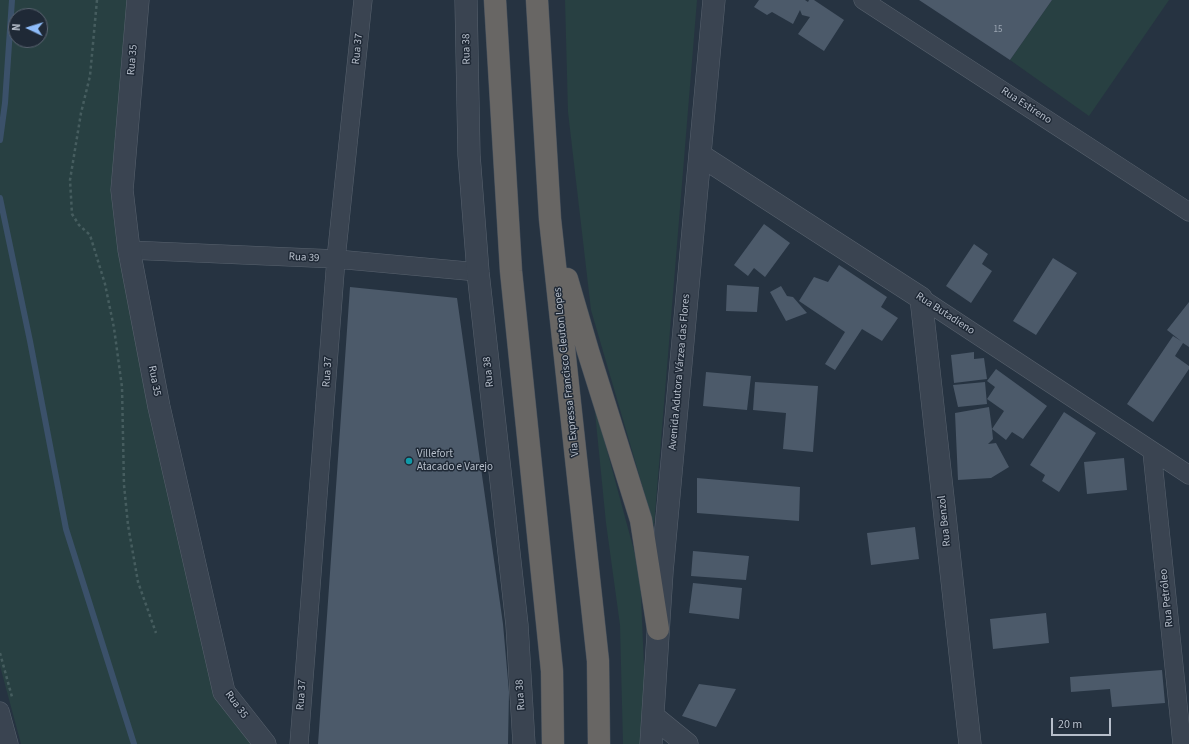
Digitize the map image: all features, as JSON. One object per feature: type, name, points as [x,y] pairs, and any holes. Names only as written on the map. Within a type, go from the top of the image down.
[{"type":"highway","points":[[496,0],[511,271],[552,671],[553,744]]},
{"type":"highway","name":"Via Expressa Francisco Cleuton Lopes","points":[[537,0],[550,219],[598,661],[599,744]]},
{"type":"highway","points":[[550,219],[588,351],[641,520],[658,630]]},
{"type":"street","name":"Rua 35","points":[[138,0],[122,190],[129,250],[159,407],[224,692],[265,744]]},
{"type":"street","name":"Rua 37","points":[[299,744],[336,259],[363,0]]},
{"type":"street","name":"Rua 38","points":[[466,0],[469,155],[478,272],[517,625],[524,744]]},
{"type":"street","name":"Avenida Adutora Várzea das Flores","points":[[651,744],[654,718],[658,630],[714,0]]},
{"type":"street","name":"Rua Estireno","points":[[863,0],[1189,212]]},
{"type":"street","name":"Rua Butadieno","points":[[700,155],[921,298],[1189,475]]},
{"type":"street","name":"Rua 39","points":[[129,250],[336,259],[478,272]]},
{"type":"street","name":"Rua Benzol","points":[[921,298],[970,744]]},
{"type":"street","name":"Rua Petróleo","points":[[1152,452],[1182,744]]},
{"type":"street","points":[[0,711],[9,744]]},
{"type":"street","points":[[654,718],[687,744]]},
{"type":"path","points":[[97,0],[90,76],[81,113],[70,180],[72,214],[79,225],[90,235],[108,297],[122,387],[124,485],[128,526],[138,582],[156,633]]},
{"type":"green space","points":[[0,0],[130,0],[116,152],[215,686],[260,744],[21,744],[0,666]]},
{"type":"green space","points":[[565,0],[697,0],[654,526],[591,310],[568,112]]},
{"type":"green space","points":[[1052,0],[1169,0],[1089,116],[1010,60]]},
{"type":"green space","points":[[594,402],[640,573],[645,690],[641,744],[623,744],[620,625],[606,523]]},
{"type":"building","points":[[759,0],[805,0],[808,2],[809,0],[814,0],[844,20],[824,51],[798,34],[810,17],[802,15],[800,10],[793,24],[772,12],[767,15],[754,7]]},
{"type":"building","points":[[919,0],[1052,0],[1010,60]]},
{"type":"building","points":[[764,224],[790,243],[765,277],[754,268],[748,276],[734,265]]},
{"type":"building","points":[[974,244],[988,254],[982,264],[992,271],[971,303],[946,286]]},
{"type":"building","points":[[1053,258],[1077,273],[1036,335],[1013,321]]},
{"type":"building","points":[[839,265],[887,297],[881,307],[898,318],[882,341],[862,329],[835,370],[825,364],[845,332],[799,301],[814,277],[828,282]]},
{"type":"building","points":[[727,285],[759,287],[757,312],[726,311]]},
{"type":"building","points":[[781,286],[787,296],[793,297],[807,313],[786,321],[770,292]]},
{"type":"building","name":"Villefort Atacado e Varejo","points":[[350,287],[457,298],[503,624],[509,692],[508,744],[318,744]]},
{"type":"building","points":[[1189,302],[1189,347],[1183,343],[1175,356],[1189,366],[1189,369],[1153,422],[1127,404],[1173,336],[1181,341],[1167,330]]},
{"type":"building","points":[[974,352],[974,359],[984,358],[987,379],[954,383],[951,355]]},
{"type":"building","points":[[996,369],[1047,406],[1023,439],[1012,432],[1006,440],[992,429],[1004,411],[987,399],[995,387],[987,381]]},
{"type":"building","points":[[706,372],[751,376],[747,410],[703,406]]},
{"type":"building","points":[[755,382],[818,386],[813,452],[783,449],[786,413],[753,410]]},
{"type":"building","points":[[985,382],[987,404],[958,407],[953,385]]},
{"type":"building","points":[[989,407],[993,439],[988,444],[996,443],[1009,467],[991,478],[958,480],[955,413]]},
{"type":"building","points":[[1064,412],[1096,433],[1059,492],[1042,481],[1045,475],[1030,465]]},
{"type":"building","points":[[1124,458],[1127,490],[1087,494],[1084,462]]},
{"type":"building","points":[[697,478],[800,487],[799,521],[697,513]]},
{"type":"building","points":[[915,527],[919,559],[871,565],[867,533]]},
{"type":"building","points":[[693,551],[749,556],[746,580],[691,576]]},
{"type":"building","points":[[693,583],[742,588],[739,619],[689,613]]},
{"type":"building","points":[[1046,613],[1049,643],[993,649],[990,619]]},
{"type":"building","points":[[1162,670],[1165,703],[1112,707],[1110,689],[1071,692],[1070,677]]},
{"type":"building","points":[[699,684],[736,689],[716,727],[682,716]]},
{"type":"waterway","points":[[0,140],[5,103],[12,0]]},
{"type":"waterway","points":[[0,198],[30,341],[66,529],[134,744]]},
{"type":"place","name":"Villefort Atacado e Varejo","points":[[409,461]]}]
